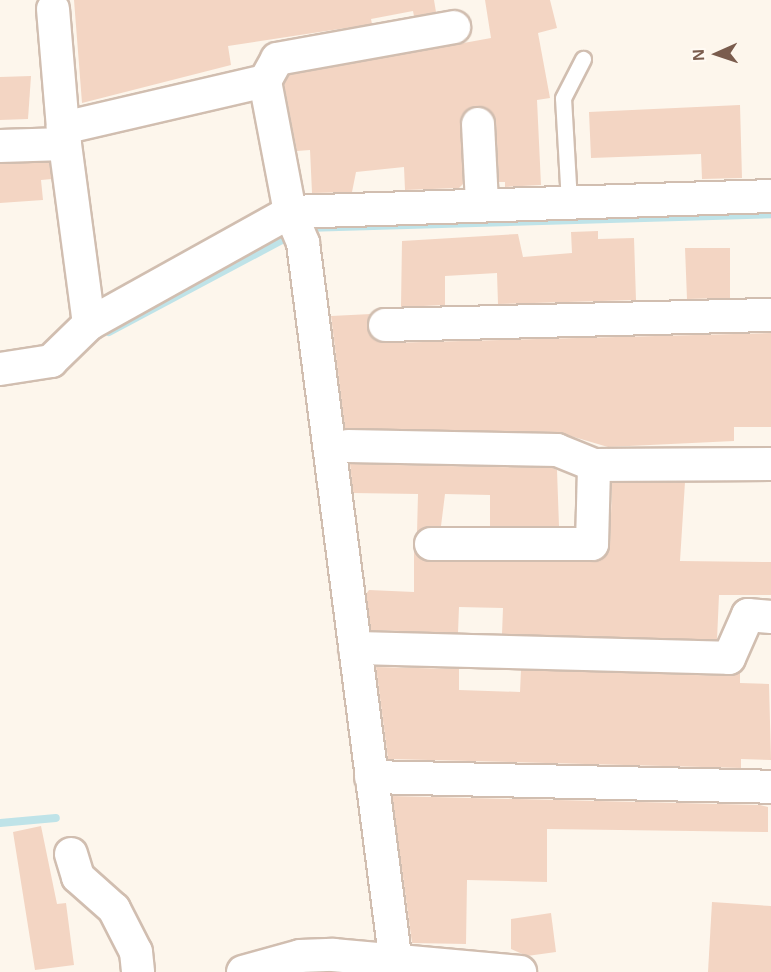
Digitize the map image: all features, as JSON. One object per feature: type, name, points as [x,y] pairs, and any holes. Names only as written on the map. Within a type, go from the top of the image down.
[{"type":"street","points":[[53,9],[64,136],[89,324]]},
{"type":"street","points":[[396,965],[355,648],[296,226],[265,81],[277,59],[454,27]]},
{"type":"street","points":[[0,146],[64,136],[265,81]]},
{"type":"street","points":[[478,124],[482,204]]},
{"type":"street","points":[[0,369],[51,361],[89,324],[296,226],[482,204],[771,196]]},
{"type":"street","points":[[385,325],[771,315]]},
{"type":"street","points":[[348,446],[557,450],[594,465],[771,464]]},
{"type":"street","points":[[431,544],[592,544],[594,465]]},
{"type":"street","points":[[355,648],[729,658],[748,615],[771,616]]},
{"type":"street","points":[[371,777],[771,787]]},
{"type":"street","points":[[71,854],[78,877],[114,909],[136,952],[138,972]]},
{"type":"street","points":[[243,972],[300,956],[396,965],[520,972]]},
{"type":"lane","points":[[569,202],[563,98],[583,59]]},
{"type":"building","points":[[74,0],[434,0],[436,12],[414,16],[413,11],[371,19],[372,24],[228,46],[231,65],[82,103]]},
{"type":"building","points":[[485,0],[550,0],[557,28],[538,33],[550,98],[537,100],[541,185],[505,187],[505,182],[499,182],[496,123],[487,108],[478,106],[462,116],[463,184],[459,188],[405,190],[404,167],[356,172],[352,192],[312,193],[310,150],[297,151],[294,136],[284,84],[289,75],[491,38]]},
{"type":"building","points":[[31,76],[28,119],[0,120],[0,77]]},
{"type":"building","points":[[740,105],[742,178],[702,179],[701,154],[591,158],[589,112]]},
{"type":"building","points":[[49,162],[52,179],[41,180],[43,200],[0,203],[0,164]]},
{"type":"building","points":[[598,231],[598,239],[634,238],[636,300],[498,304],[497,273],[445,276],[445,305],[401,307],[402,241],[518,234],[523,257],[572,253],[571,232]]},
{"type":"building","points":[[685,248],[730,248],[730,298],[687,299]]},
{"type":"building","points":[[371,314],[369,334],[385,343],[771,333],[771,427],[734,427],[734,441],[608,447],[557,432],[345,429],[331,316]]},
{"type":"building","points":[[350,464],[553,468],[557,470],[559,526],[490,526],[490,495],[445,494],[441,526],[417,533],[418,494],[353,493]]},
{"type":"building","points":[[685,482],[680,561],[771,562],[771,595],[719,595],[717,640],[502,634],[503,608],[459,607],[458,633],[371,630],[366,594],[369,590],[414,592],[414,548],[422,559],[431,562],[593,562],[601,559],[610,545],[612,483]]},
{"type":"building","points":[[376,667],[459,669],[459,690],[520,692],[521,670],[729,676],[740,672],[740,683],[769,684],[771,760],[741,759],[741,768],[388,759]]},
{"type":"building","points":[[392,796],[760,805],[768,807],[768,832],[547,829],[547,882],[467,880],[466,944],[412,943]]},
{"type":"building","points":[[41,826],[57,904],[66,903],[74,965],[35,970],[13,832]]},
{"type":"building","points":[[712,902],[771,906],[771,972],[708,972]]},
{"type":"building","points":[[551,913],[556,952],[527,956],[511,949],[511,919]]},
{"type":"waterway","points":[[109,332],[305,228],[771,214]]},
{"type":"waterway","points":[[0,823],[56,818]]}]
